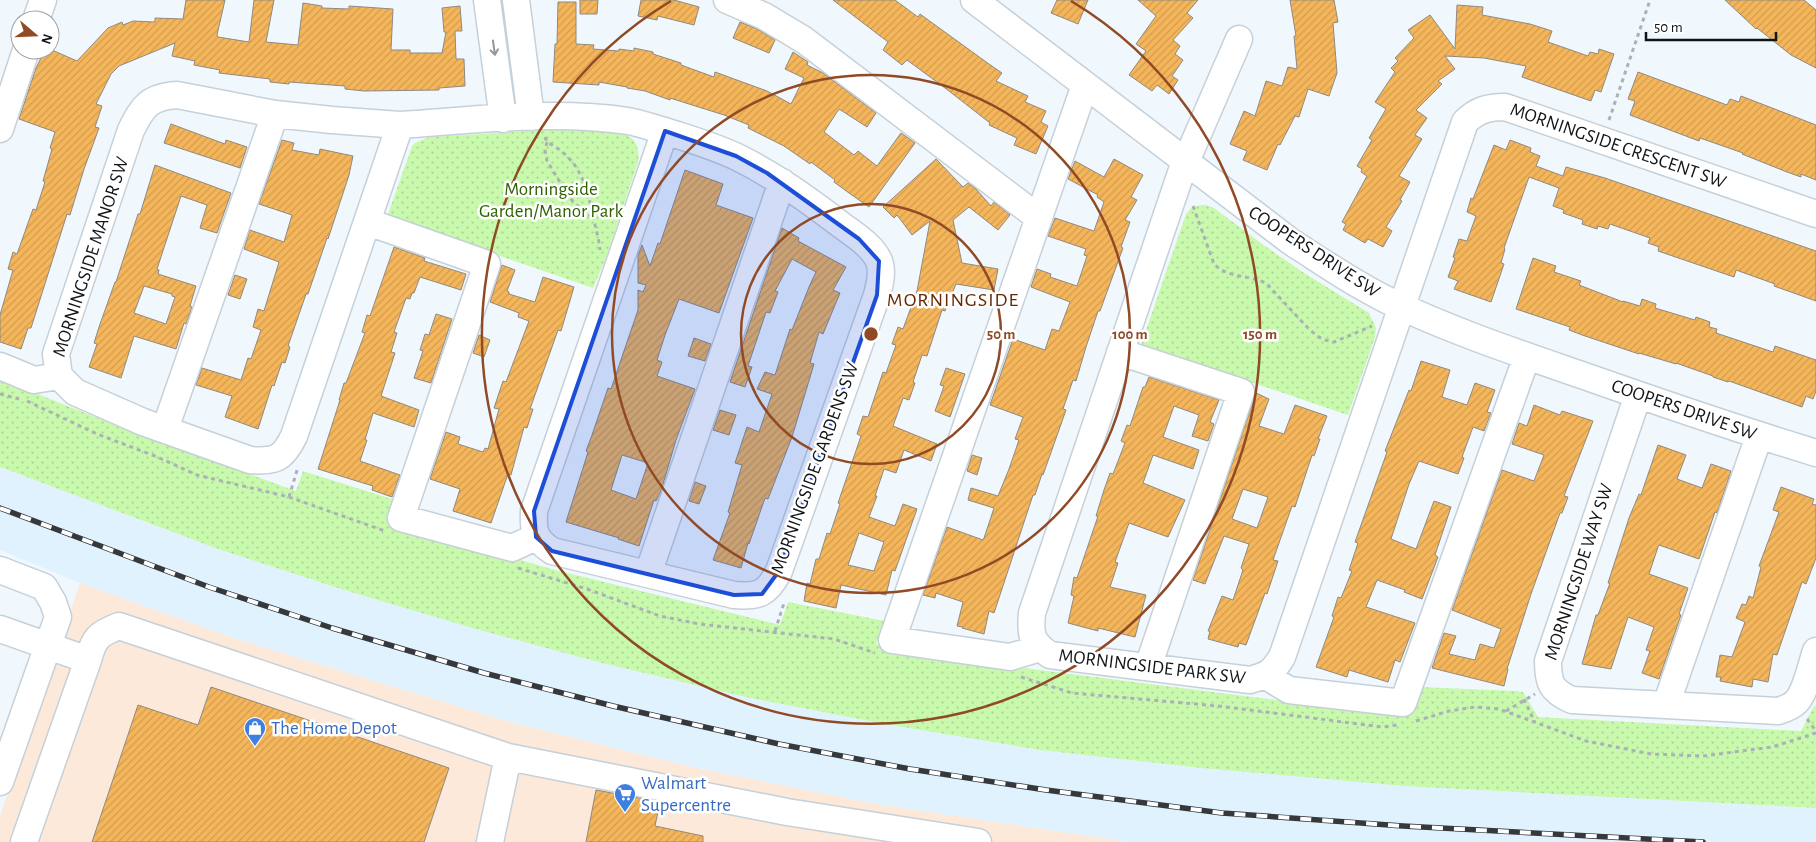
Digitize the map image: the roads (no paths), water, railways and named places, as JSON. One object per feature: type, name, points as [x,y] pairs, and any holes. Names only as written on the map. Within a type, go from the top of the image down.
[{"type":"street","points":[[487,0],[503,119]]},
{"type":"street","points":[[516,0],[535,117]]},
{"type":"street","points":[[728,0],[764,16],[804,40],[1039,218]]},
{"type":"street","name":"COOPERS DRIVE SW","points":[[974,0],[1085,85],[1183,167],[1323,263],[1394,303],[1462,332],[1527,356],[1760,436],[1816,453]]},
{"type":"street","name":"MORNINGSIDE PARK SW","points":[[1239,39],[1183,167],[1032,613],[1033,639],[1040,648],[1050,655],[1250,680],[1266,676],[1275,669],[1282,657],[1394,303]]},
{"type":"street","points":[[0,130],[23,60]]},
{"type":"street","points":[[1040,648],[1010,657],[892,640],[1085,85]]},
{"type":"street","name":"MORNINGSIDE MANOR SW","points":[[400,125],[297,427],[288,449],[278,458],[264,461],[250,460],[164,429],[75,392],[59,376],[56,354],[132,130],[139,114],[148,103],[163,96],[177,96],[275,114],[400,125],[535,117]]},
{"type":"street","name":"MORNINGSIDE CRESCENT SW","points":[[1394,303],[1465,122],[1480,110],[1491,107],[1505,107],[1816,214]]},
{"type":"street","points":[[164,429],[275,114]]},
{"type":"street","name":"MORNINGSIDE GARDENS SW","points":[[535,117],[589,117],[630,121],[736,156],[800,194],[870,248],[879,261],[881,278],[877,295],[779,571],[772,584],[762,594],[749,596],[734,595],[552,551],[536,537]]},
{"type":"street","points":[[368,222],[487,264],[402,518],[512,548],[536,537],[533,524],[534,511],[665,131]]},
{"type":"street","points":[[648,574],[782,182]]},
{"type":"street","points":[[1120,352],[1241,392],[1148,668]]},
{"type":"street","points":[[1266,676],[1289,690],[1403,703],[1527,356]]},
{"type":"street","points":[[0,366],[34,380],[59,376]]},
{"type":"street","name":"MORNINGSIDE WAY SW","points":[[1638,395],[1548,660],[1548,674],[1551,686],[1560,695],[1572,700],[1764,712],[1778,711],[1787,708],[1797,701],[1802,693],[1816,651]]},
{"type":"street","points":[[1666,705],[1760,436]]},
{"type":"street","points":[[0,570],[44,587],[53,602],[58,617],[0,782]]},
{"type":"street","points":[[24,842],[93,641],[104,632],[119,626],[508,757],[787,812],[978,842]]},
{"type":"street","points":[[0,629],[88,660]]},
{"type":"street","points":[[490,842],[508,757]]},
{"type":"railway","points":[[0,508],[209,587],[332,628],[484,673],[613,706],[779,744],[910,769],[1046,790],[1222,813],[1403,826],[1703,842]]},
{"type":"place","name":"The Home Depot","points":[[255,747]]},
{"type":"place","name":"Walmart Supercentre","points":[[625,813]]},
{"type":"district","name":"MORNINGSIDE","points":[[953,300]]},
{"type":"park label","name":"Morningside Garden/Manor Park","points":[[551,200]]}]
